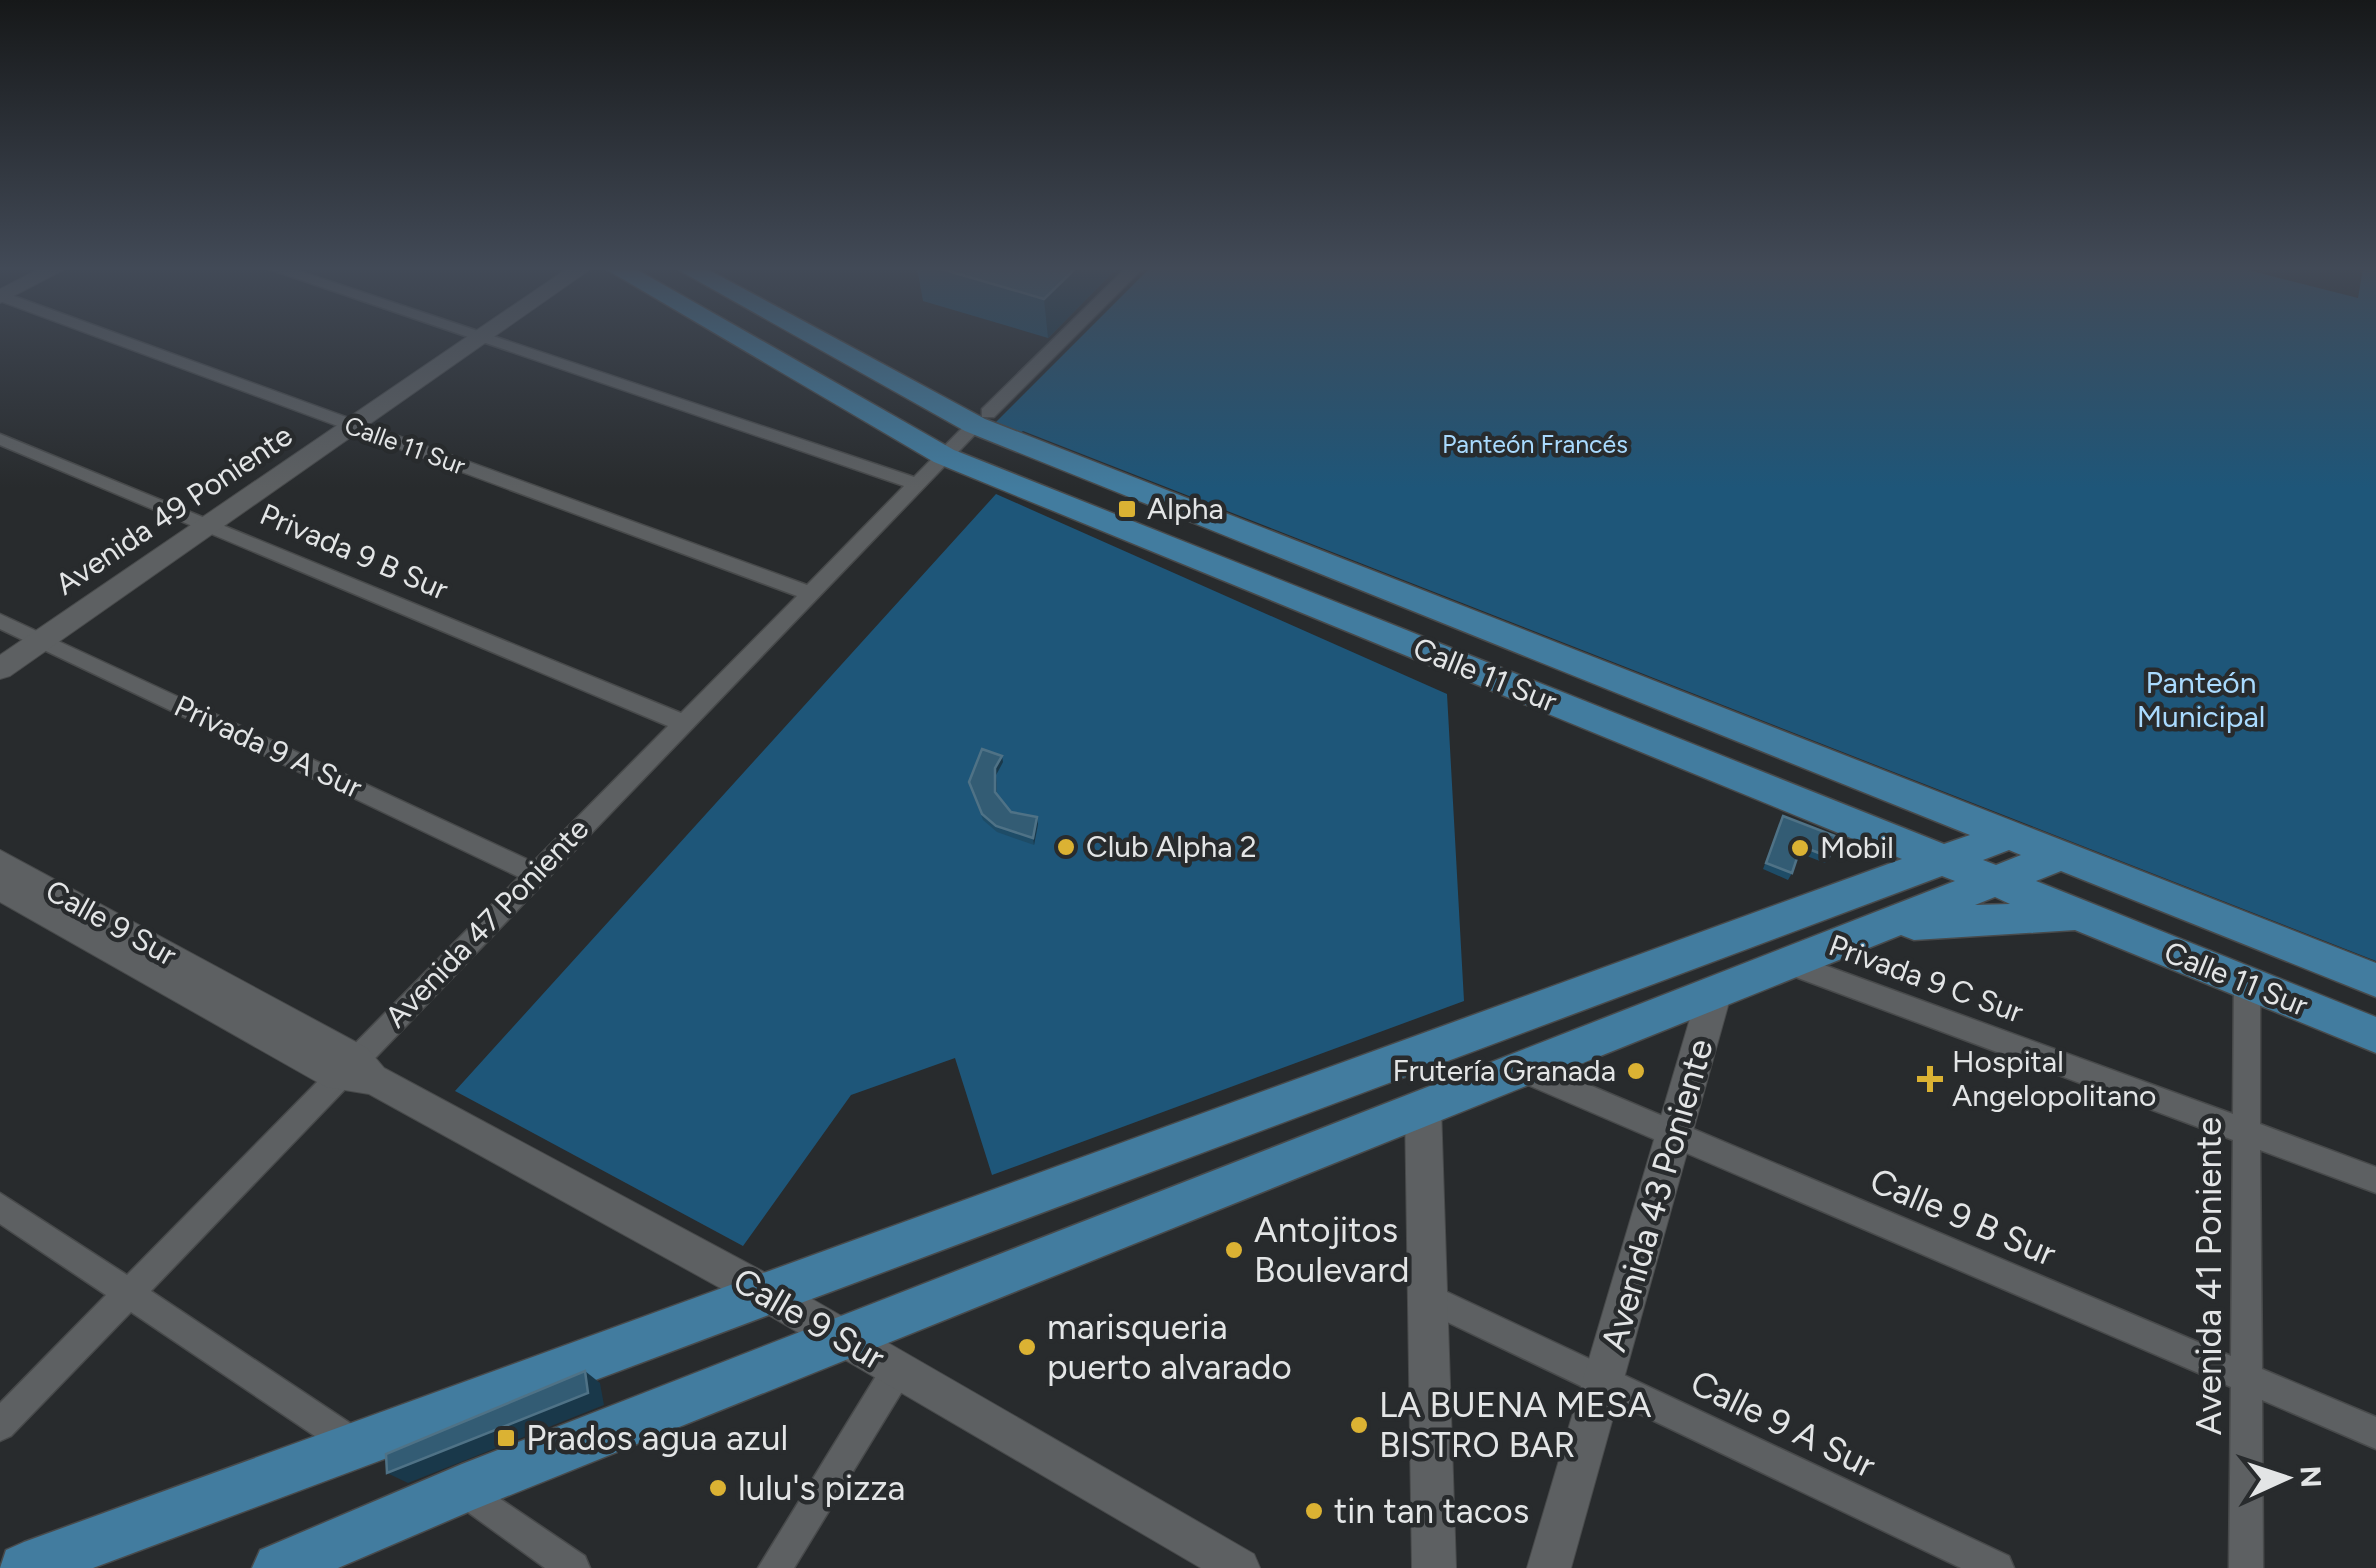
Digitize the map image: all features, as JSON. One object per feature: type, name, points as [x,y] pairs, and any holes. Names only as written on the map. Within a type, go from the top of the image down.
[{"type":"main road","name":"Avenida 49 Poniente","points":[[0,669],[478,341]]},
{"type":"main road","name":"Calle 11 Sur","points":[[744,341],[944,456],[2376,1035]]},
{"type":"main road","name":"Calle 11 Sur","points":[[827,341],[980,421],[2376,980]]},
{"type":"main road","points":[[24,1568],[2010,835]]},
{"type":"main road","points":[[278,1568],[462,1489],[2061,856]]},
{"type":"main road","points":[[1883,926],[2082,916]]},
{"type":"main road","name":"Avenida 43 Poniente","points":[[1550,1568],[1714,996]]},
{"type":"main road","points":[[1423,1107],[1434,1568]]},
{"type":"street","name":"Calle 11 Sur","points":[[121,341],[810,593]]},
{"type":"street","points":[[492,341],[916,484]]},
{"type":"street","name":"Avenida 47 Poniente","points":[[0,1425],[128,1293],[355,1071],[536,874],[1061,341]]},
{"type":"street","name":"Privada 9 B Sur","points":[[0,439],[683,723]]},
{"type":"street","name":"Privada 9 A Sur","points":[[0,621],[536,874]]},
{"type":"street","name":"Calle 9 Sur","points":[[0,862],[355,1071]]},
{"type":"street","name":"Calle 9 Sur","points":[[0,888],[355,1071],[766,1293],[1240,1568]]},
{"type":"street","name":"Privada 9 C Sur","points":[[1791,964],[2376,1180]]},
{"type":"street","name":"Avenida 41 Poniente","points":[[2246,1568],[2247,983]]},
{"type":"street","name":"Calle 9 B Sur","points":[[1521,1070],[2376,1433]]},
{"type":"street","points":[[0,1208],[357,1446]]},
{"type":"street","name":"Calle 9 A Sur","points":[[1428,1298],[1997,1568]]},
{"type":"street","points":[[775,1568],[898,1369]]},
{"type":"street","points":[[462,1489],[573,1568]]},
{"type":"green space","points":[[1077,341],[2376,341],[2376,961],[1023,431],[1014,437],[994,424]]},
{"type":"green space","name":"Club Alpha 2","points":[[996,494],[1447,694],[1464,1001],[992,1175],[955,1058],[851,1095],[743,1246],[455,1091]]},
{"type":"building","points":[[982,749],[1002,756],[995,768],[995,792],[1011,812],[1037,817],[1033,838],[996,826],[982,814],[969,782]]},
{"type":"building","name":"Mobil","points":[[1783,816],[1835,836],[1829,857],[1801,846],[1792,873],[1766,863]]},
{"type":"building","points":[[585,1371],[588,1393],[387,1473],[386,1454]]},
{"type":"place","name":"Alpha","points":[[1127,509]]},
{"type":"place","name":"Club Alpha 2","points":[[1066,847]]},
{"type":"place","name":"Mobil","points":[[1800,848]]},
{"type":"place","name":"Frutería Granada","points":[[1636,1071]]},
{"type":"place","name":"Hospital Angelopolitano","points":[[1930,1079]]},
{"type":"place","name":"Antojitos Boulevard","points":[[1234,1250]]},
{"type":"place","name":"marisqueria puerto alvarado","points":[[1027,1347]]},
{"type":"place","name":"LA BUENA MESA BISTRO BAR","points":[[1359,1425]]},
{"type":"place","name":"Prados agua azul","points":[[506,1438]]},
{"type":"place","name":"lulu's pizza","points":[[718,1488]]},
{"type":"place","name":"tin tan tacos","points":[[1314,1511]]},
{"type":"park label","name":"Panteón Francés","points":[[1535,444]]},
{"type":"park label","name":"Panteón Municipal","points":[[2201,700]]}]
